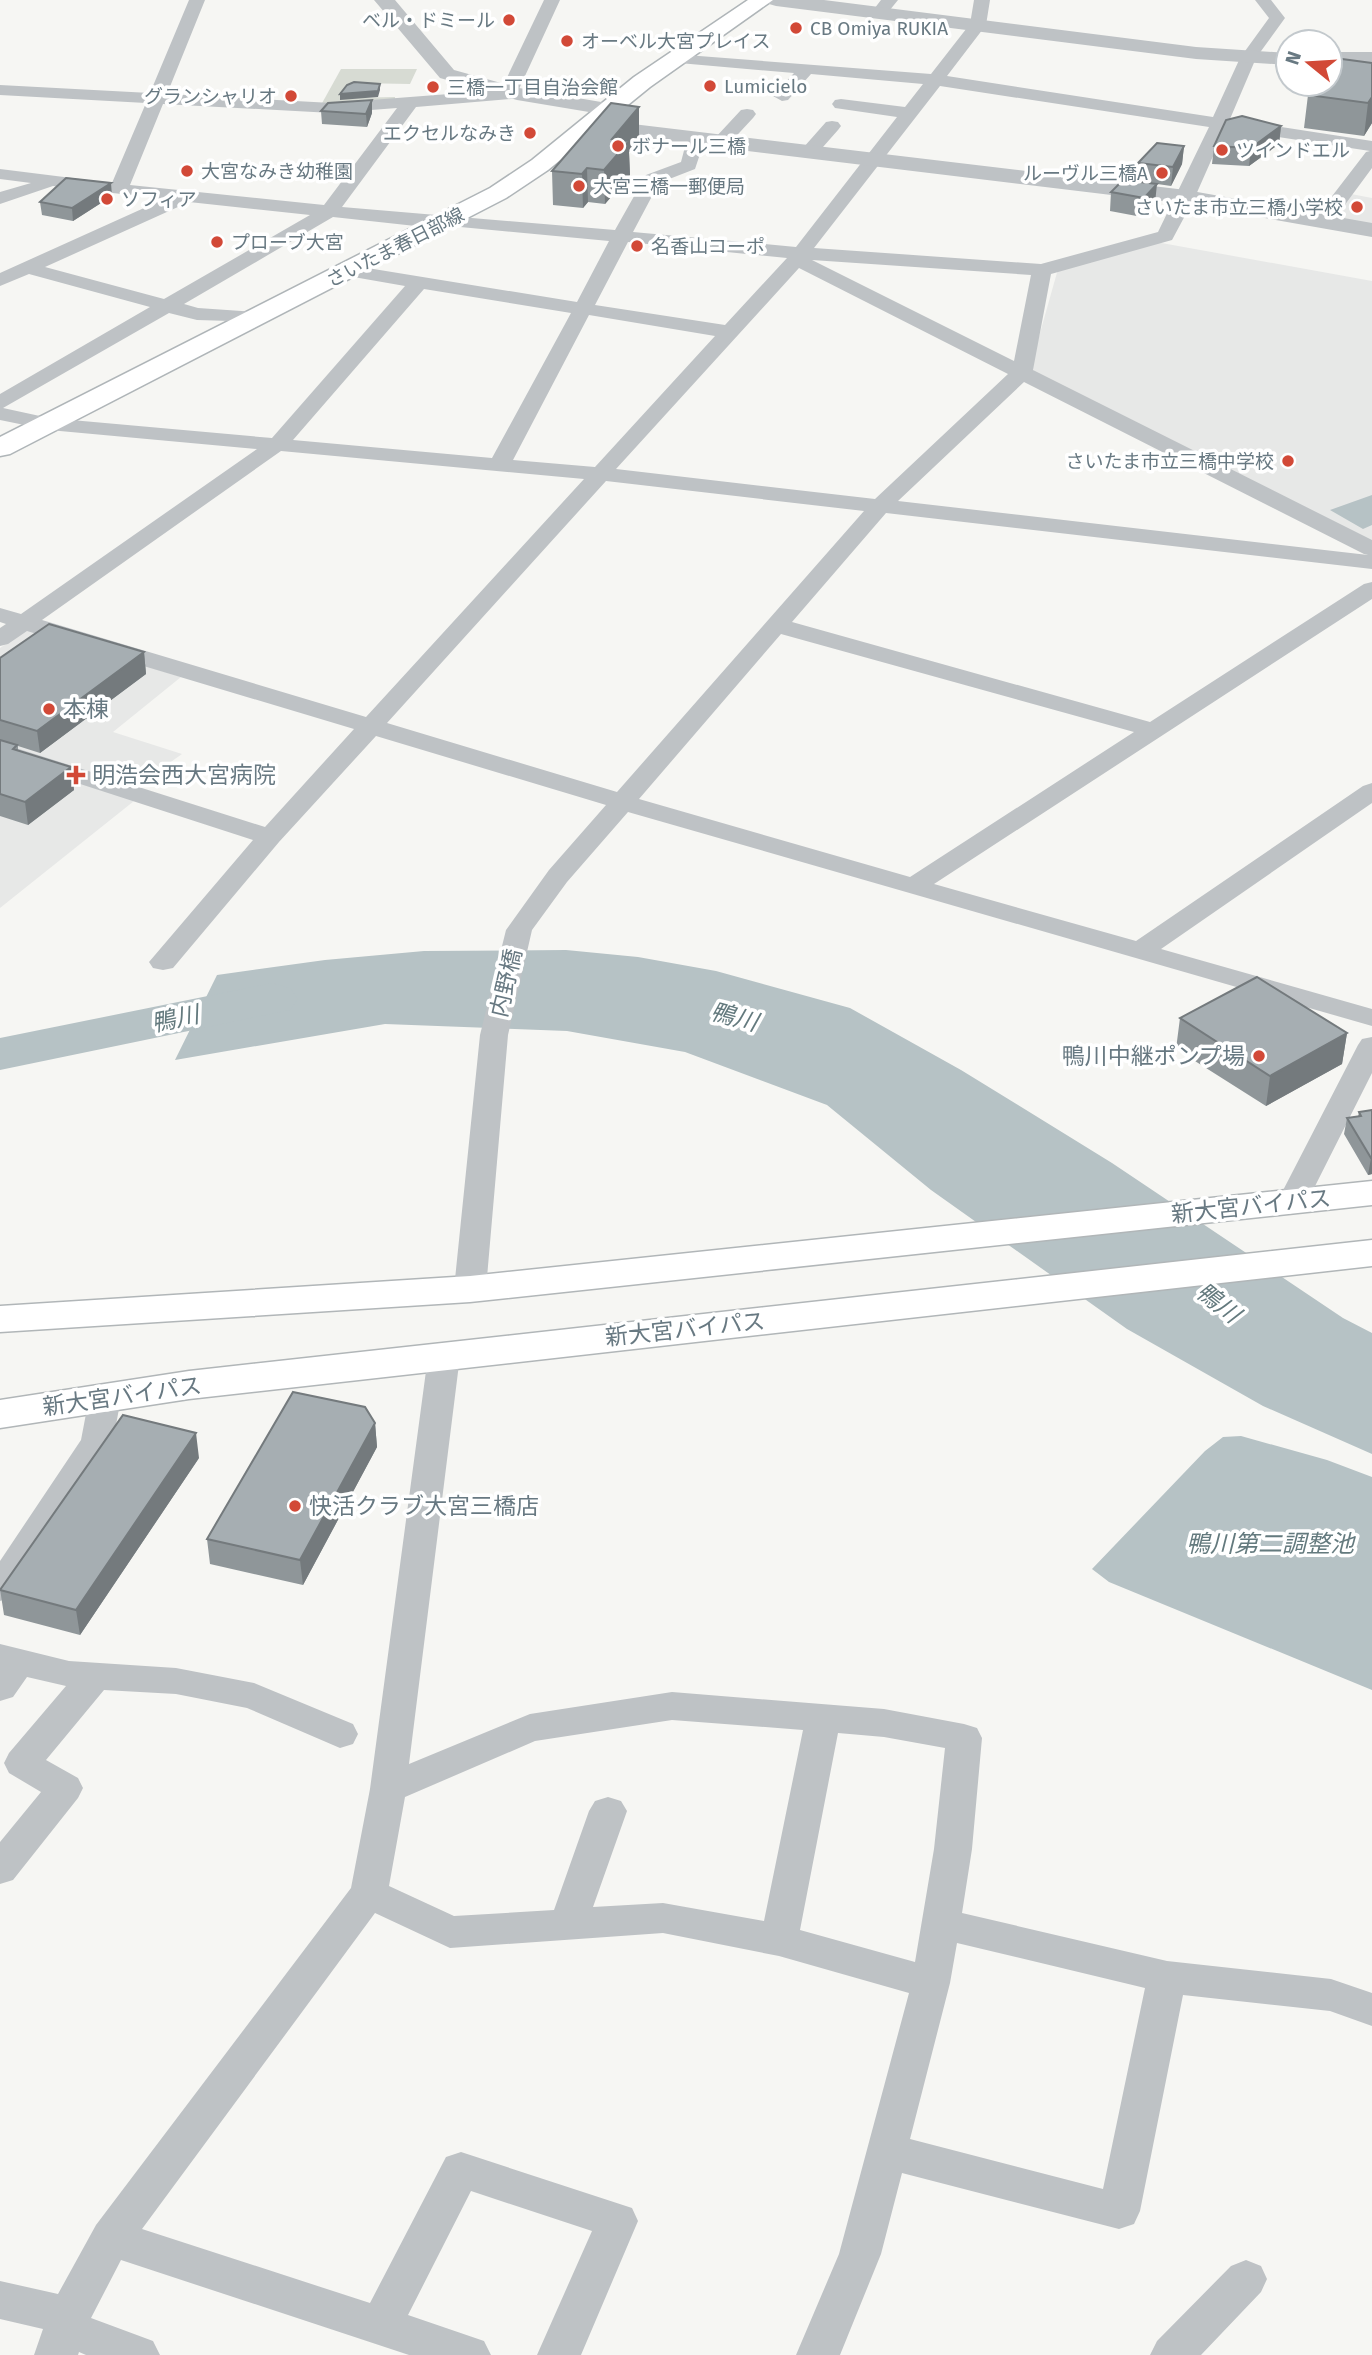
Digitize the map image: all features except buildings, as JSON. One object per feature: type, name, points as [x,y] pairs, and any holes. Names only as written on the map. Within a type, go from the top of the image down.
[{"type":"main road","name":"さいたま春日部線","points":[[0,448],[446,221],[540,165],[607,109],[762,0]]},
{"type":"main road","name":"新大宮バイパス","points":[[0,1320],[470,1289],[1372,1193]]},
{"type":"main road","name":"新大宮バイパス","points":[[0,1414],[189,1385],[1372,1253]]},
{"type":"street","points":[[119,190],[197,0]]},
{"type":"street","points":[[384,0],[447,74],[513,93],[607,109]]},
{"type":"street","points":[[513,93],[552,0]]},
{"type":"street","points":[[776,0],[885,6],[978,25],[1248,58],[1274,59]]},
{"type":"street","points":[[163,962],[270,837],[798,256],[978,25],[982,0]]},
{"type":"street","points":[[0,174],[119,190],[328,212],[623,236],[798,256],[1042,270],[1165,236],[1186,197],[1217,122],[1248,58],[1277,18],[1263,0]]},
{"type":"street","points":[[678,58],[936,80],[1372,146]]},
{"type":"street","points":[[1344,58],[1372,58]]},
{"type":"street","points":[[782,96],[807,69]]},
{"type":"street","points":[[0,90],[323,108],[513,93]]},
{"type":"street","points":[[0,403],[328,212],[411,102]]},
{"type":"street","points":[[841,104],[908,113]]},
{"type":"street","points":[[721,142],[747,114]]},
{"type":"street","points":[[587,125],[1186,197],[1372,230]]},
{"type":"street","points":[[809,152],[832,126]]},
{"type":"street","points":[[499,465],[652,179],[689,165],[696,139]]},
{"type":"street","points":[[1323,221],[1372,156]]},
{"type":"street","points":[[0,198],[55,182]]},
{"type":"street","points":[[0,281],[185,196]]},
{"type":"street","points":[[798,256],[1372,550]]},
{"type":"street","points":[[28,268],[197,314],[257,318]]},
{"type":"street","points":[[622,802],[880,506],[1022,372],[1042,270]]},
{"type":"street","points":[[349,271],[729,332]]},
{"type":"street","points":[[0,639],[12,619],[278,444],[419,282]]},
{"type":"street","points":[[0,414],[49,424],[601,474],[1372,562]]},
{"type":"street","points":[[913,886],[1372,589]]},
{"type":"street","points":[[12,619],[622,802],[1372,1018]]},
{"type":"street","points":[[776,625],[1153,730]]},
{"type":"street","points":[[0,750],[270,837]]},
{"type":"street","points":[[1140,951],[1372,791]]},
{"type":"street","name":"内野橋","points":[[470,1289],[494,1035],[519,930],[558,876],[622,802]]},
{"type":"street","points":[[1292,1202],[1372,1045]]},
{"type":"street","points":[[63,2333],[111,2238],[369,1893],[388,1789],[444,1356]]},
{"type":"street","points":[[0,1588],[97,1441],[105,1398]]},
{"type":"street","points":[[6,1669],[176,1681],[254,1696],[340,1734]]},
{"type":"street","points":[[0,1869],[65,1788],[22,1763],[96,1675]]},
{"type":"street","points":[[388,1789],[530,1728],[672,1706],[884,1723],[964,1738],[953,1849],[931,1983],[860,2254],[818,2355]]},
{"type":"street","points":[[779,1940],[823,1718]]},
{"type":"street","points":[[568,1925],[608,1811]]},
{"type":"street","points":[[369,1893],[450,1932],[663,1917],[779,1940],[931,1983]]},
{"type":"street","points":[[941,1924],[1167,1977],[1331,1995],[1372,2010]]},
{"type":"street","points":[[887,2151],[1119,2211],[1167,1977]]},
{"type":"street","points":[[381,2325],[461,2170],[617,2221],[559,2355]]},
{"type":"street","points":[[111,2238],[469,2355]]},
{"type":"street","points":[[1172,2355],[1246,2279]]},
{"type":"street","points":[[0,2300],[63,2333],[138,2355]]},
{"type":"shaded area","points":[[341,69],[417,69],[410,84],[355,83],[349,98],[395,97],[395,100],[321,105]]},
{"type":"shaded area","name":"さいたま市立三橋小学校","points":[[1351,194],[1372,198],[1372,226],[1341,220],[1335,216]]},
{"type":"shaded area","name":"さいたま市立三橋中学校","points":[[1156,242],[1372,281],[1372,546],[1037,377],[1031,365],[1058,269]]},
{"type":"shaded area","name":"明浩会西大宮病院","points":[[28,629],[181,677],[113,732],[182,754],[123,796],[134,801],[0,908],[0,648]]},
{"type":"water","points":[[1372,495],[1372,525],[1363,529],[1330,510]]},
{"type":"water","points":[[566,950],[638,957],[716,971],[850,1008],[961,1070],[1112,1163],[1343,1318],[1372,1333],[1372,1454],[1263,1406],[1127,1329],[931,1190],[827,1105],[685,1052],[567,1031],[385,1024],[175,1060],[217,975],[325,960],[424,951]]},
{"type":"water","name":"鴨川第二調整池","points":[[1241,1436],[1327,1460],[1372,1477],[1372,1690],[1109,1582],[1092,1569],[1205,1451],[1223,1437]]},
{"type":"waterway","name":"鴨川","points":[[0,1054],[272,999]]},
{"type":"place","name":"ベル・ドミール","points":[[509,20]]},
{"type":"place","name":"CB Omiya RUKIA","points":[[796,28]]},
{"type":"place","name":"オーベル大宮プレイス","points":[[567,41]]},
{"type":"place","name":"Lumicielo","points":[[710,86]]},
{"type":"place","name":"三橋一丁目自治会館","points":[[433,87]]},
{"type":"place","name":"グランシャリオ","points":[[291,96]]},
{"type":"place","name":"エクセルなみき","points":[[530,133]]},
{"type":"place","name":"ボナール三橋","points":[[618,146]]},
{"type":"place","name":"ツインドエル","points":[[1222,150]]},
{"type":"place","name":"大宮なみき幼稚園","points":[[187,171]]},
{"type":"place","name":"ルーヴル三橋A","points":[[1162,173]]},
{"type":"place","name":"大宮三橋一郵便局","points":[[579,186]]},
{"type":"place","name":"ソフィア","points":[[107,199]]},
{"type":"place","name":"さいたま市立三橋小学校","points":[[1357,207]]},
{"type":"place","name":"プローブ大宮","points":[[217,242]]},
{"type":"place","name":"名香山コーポ","points":[[637,246]]},
{"type":"place","name":"さいたま市立三橋中学校","points":[[1288,461]]},
{"type":"place","name":"本棟","points":[[49,709]]},
{"type":"place","name":"明浩会西大宮病院","points":[[76,775]]},
{"type":"place","name":"鴨川中継ポンプ場","points":[[1259,1056]]},
{"type":"place","name":"快活クラブ大宮三橋店","points":[[295,1506]]}]
